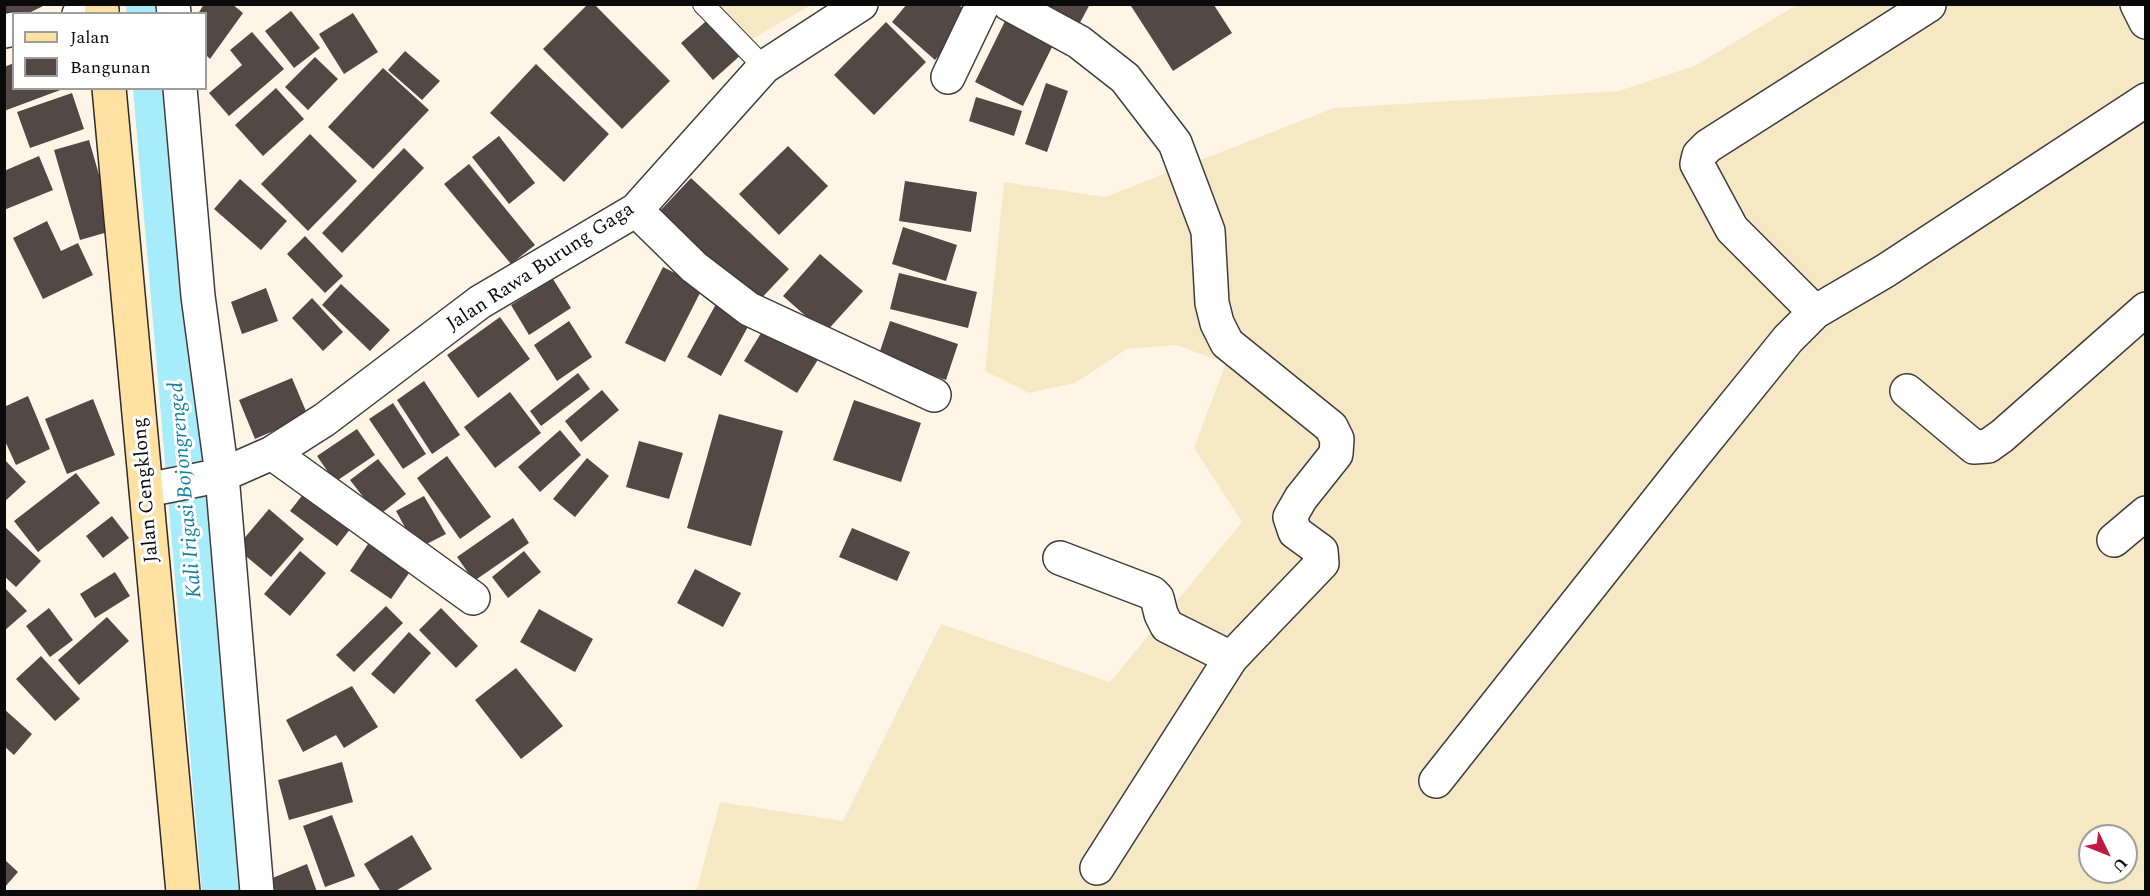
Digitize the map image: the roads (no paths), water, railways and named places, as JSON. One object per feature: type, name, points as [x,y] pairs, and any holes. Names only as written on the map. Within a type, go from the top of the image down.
[{"type":"main road","name":"Jalan Cengklong","points":[[109,90],[154,488],[183,891]]},
{"type":"street","name":"Jalan Rawa Burung Gaga","points":[[154,488],[214,477],[272,453],[324,420],[480,303],[636,210],[764,67],[861,4]]},
{"type":"street","points":[[948,77],[983,4]]},
{"type":"street","points":[[1009,4],[1079,42],[1125,78],[1176,143],[1208,231],[1212,303],[1216,323],[1227,343],[1331,427],[1338,439],[1336,454],[1300,498],[1290,517],[1295,532],[1321,551],[1322,563],[1231,657],[1097,868]]},
{"type":"street","points":[[2137,4],[2145,22]]},
{"type":"street","points":[[1815,312],[1732,229],[1697,164],[1699,155],[1708,146],[1929,5]]},
{"type":"street","points":[[180,90],[214,477],[257,891]]},
{"type":"street","points":[[1436,781],[1690,460],[1788,339],[1815,312],[1885,271],[2145,100]]},
{"type":"street","points":[[636,210],[694,267],[749,309],[934,395]]},
{"type":"street","points":[[1907,391],[1974,447],[1988,446],[2145,309]]},
{"type":"street","points":[[272,453],[473,598]]},
{"type":"street","points":[[2114,540],[2145,513]]},
{"type":"street","points":[[1060,558],[1152,593],[1157,598],[1167,626],[1231,657]]},
{"type":"lane","points":[[703,4],[764,67]]},
{"type":"waterway","name":"Kali Irigasi Bojongrenged","points":[[145,4],[146,12]]},
{"type":"waterway","name":"Kali Irigasi Bojongrenged","points":[[152,90],[221,892]]}]
